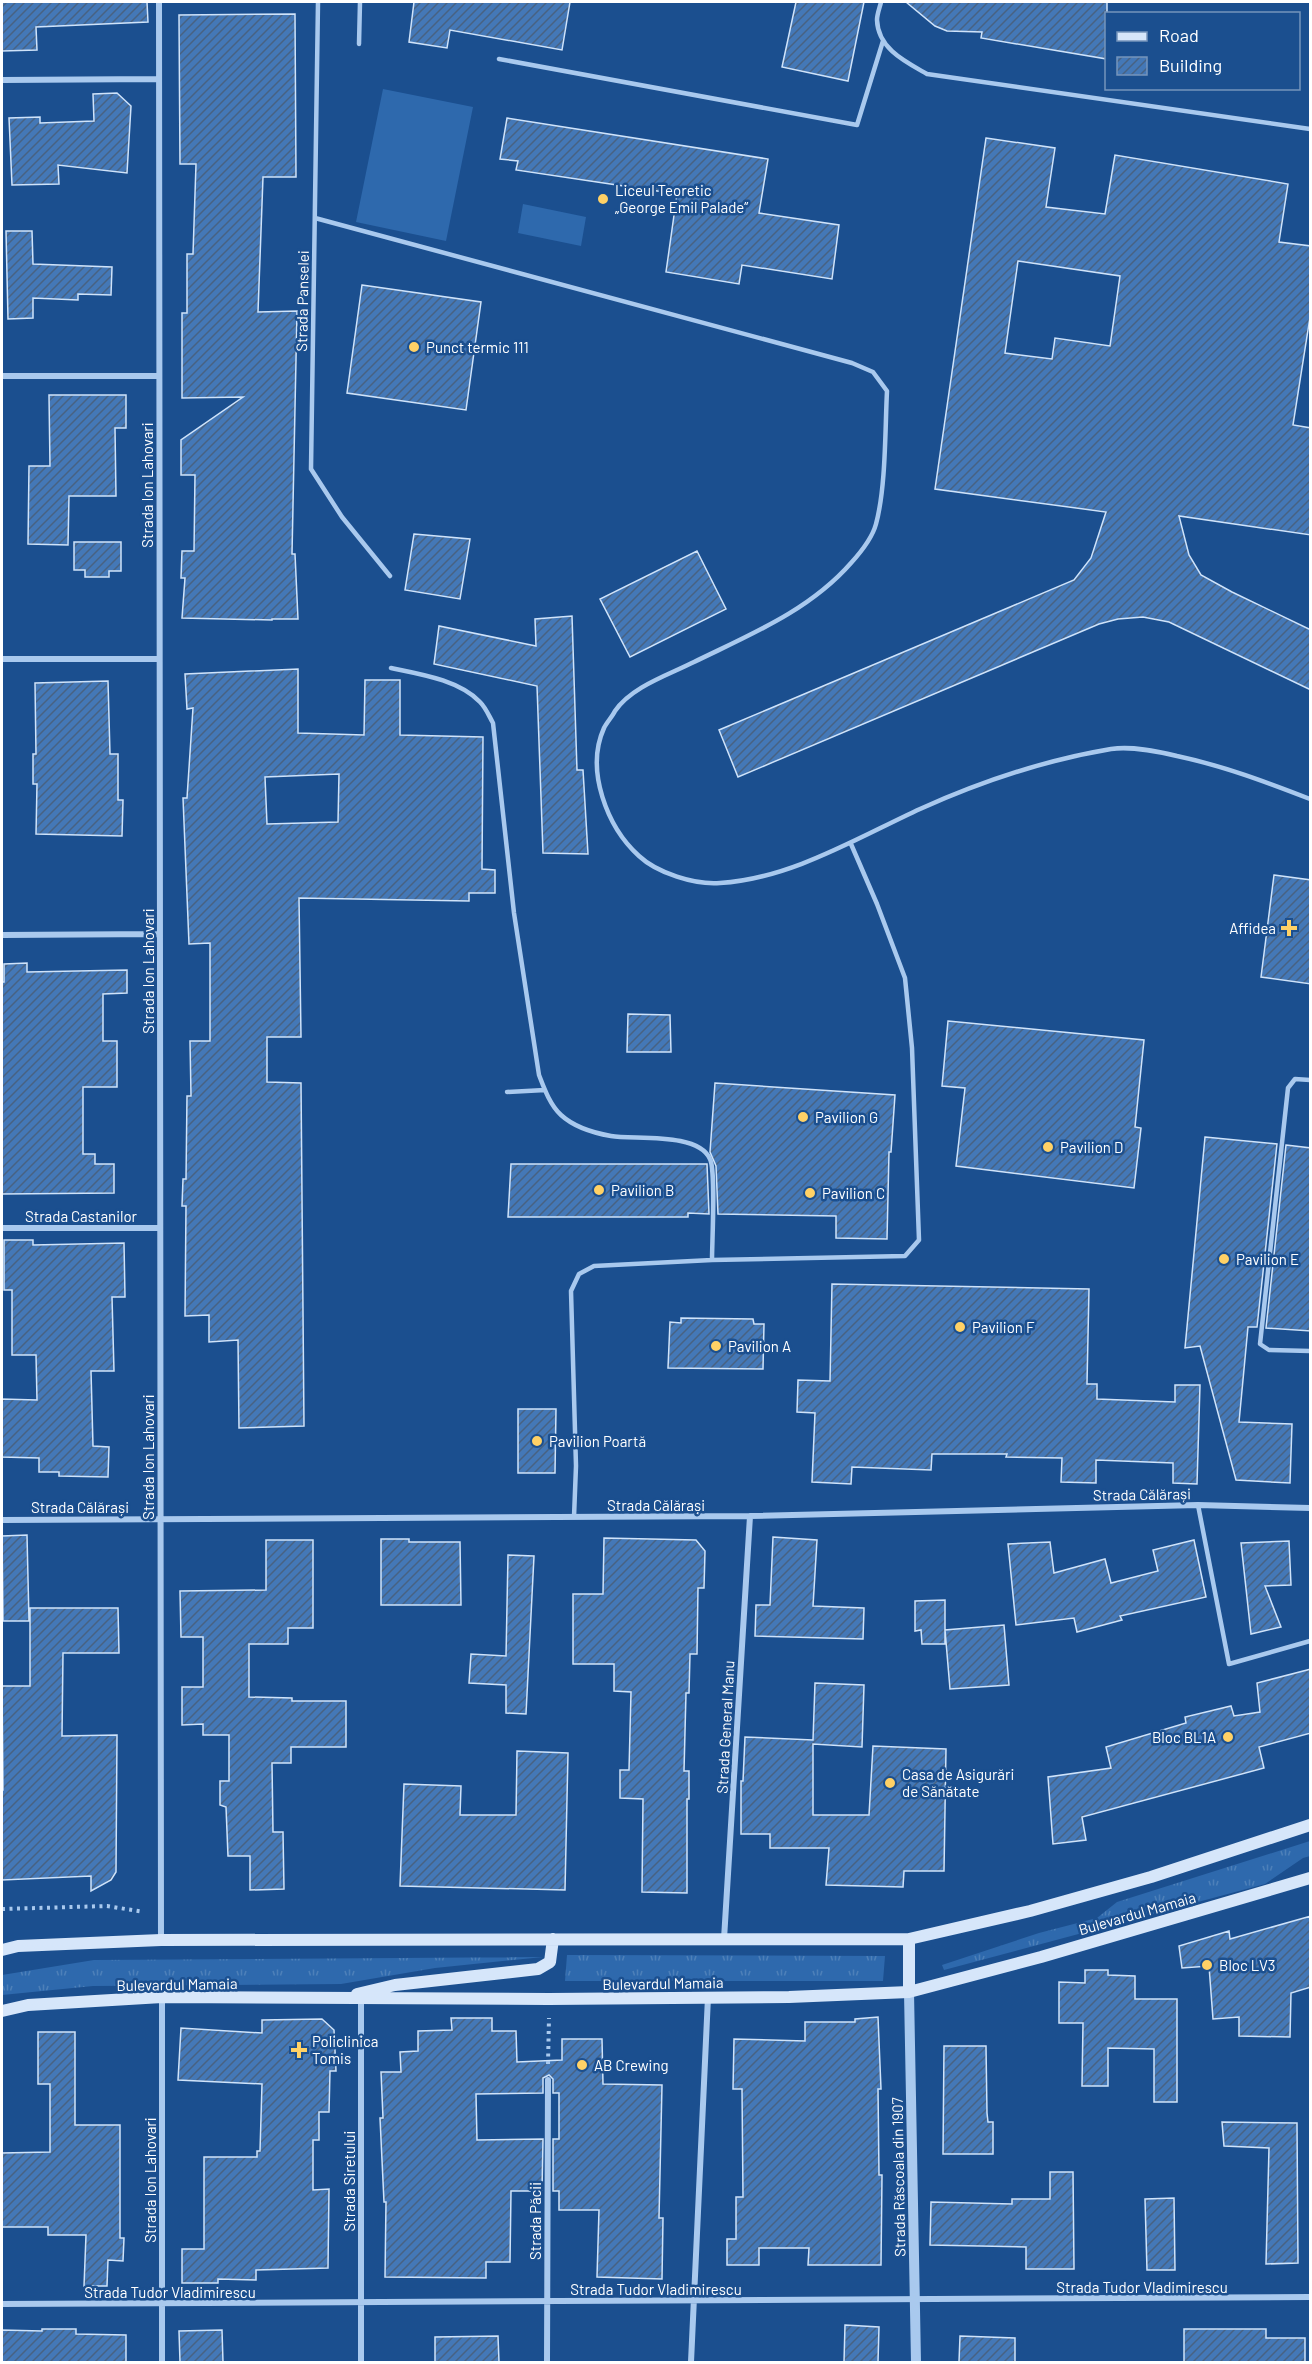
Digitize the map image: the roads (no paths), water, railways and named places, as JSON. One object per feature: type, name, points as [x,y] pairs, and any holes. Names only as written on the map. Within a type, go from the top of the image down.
[{"type":"main road","name":"Bulevardul Mamaia","points":[[2,1950],[18,1946],[161,1940],[909,1939],[1030,1911],[1140,1880],[1311,1825]]},
{"type":"main road","name":"Bulevardul Mamaia","points":[[2,2011],[28,2005],[162,1997],[361,1999],[708,1997],[909,1992],[1041,1957],[1311,1878]]},
{"type":"main road","points":[[338,1999],[395,1984],[538,1969],[550,1962],[553,1939]]},
{"type":"main road","points":[[909,1939],[909,1992]]},
{"type":"street","name":"Strada Ion Lahovari","points":[[159,2],[161,1940]]},
{"type":"street","points":[[2,80],[159,79]]},
{"type":"street","points":[[2,376],[159,376]]},
{"type":"street","points":[[2,659],[159,659]]},
{"type":"street","points":[[2,935],[160,934]]},
{"type":"street","name":"Strada Castanilor","points":[[2,1228],[160,1228]]},
{"type":"street","name":"Strada Călărași","points":[[2,1520],[750,1516],[1198,1505],[1311,1508]]},
{"type":"street","name":"Strada General Manu","points":[[724,1939],[750,1516]]},
{"type":"street","name":"Strada Răscoala din 1907","points":[[909,1992],[916,2362]]},
{"type":"street","name":"Strada Ion Lahovari","points":[[162,1997],[162,2362]]},
{"type":"street","points":[[691,2362],[708,1997]]},
{"type":"street","name":"Strada Siretului","points":[[361,1999],[361,2362]]},
{"type":"street","name":"Strada Păcii","points":[[547,2362],[548,2080]]},
{"type":"street","name":"Strada Tudor Vladimirescu","points":[[2,2304],[916,2301],[1311,2297]]},
{"type":"lane","name":"Strada Panselei","points":[[318,2],[311,469],[342,517],[390,576]]},
{"type":"lane","points":[[359,44],[360,2]]},
{"type":"lane","points":[[881,2],[878,21],[883,41],[900,59],[927,74],[1311,129]]},
{"type":"lane","points":[[499,59],[857,125],[883,41]]},
{"type":"lane","points":[[315,218],[852,363],[873,372],[887,391],[881,495],[876,526],[863,549],[838,579],[805,606],[646,686],[621,703],[603,730],[597,764],[601,795],[615,827],[640,858],[680,879],[718,884],[769,874],[851,844],[919,810],[988,782],[1055,761],[1115,748],[1150,750],[1214,764],[1248,774],[1311,799]]},
{"type":"lane","points":[[392,668],[419,674],[465,691],[481,703],[493,723],[514,913],[539,1075],[545,1090],[560,1115],[581,1128],[611,1136],[673,1140],[698,1147],[710,1159],[712,1260]]},
{"type":"lane","points":[[574,1517],[576,1466],[571,1291],[579,1274],[594,1266],[712,1260],[905,1256],[919,1240],[912,1048],[905,978],[851,844]]},
{"type":"lane","points":[[1311,1080],[1294,1079],[1288,1088],[1260,1344],[1269,1350],[1311,1351]]},
{"type":"lane","points":[[507,1092],[545,1090]]},
{"type":"lane","points":[[1198,1505],[1229,1664],[1311,1641]]},
{"type":"place","name":"Liceul Teoretic „George Emil Palade”","points":[[603,199]]},
{"type":"place","name":"Punct termic 111","points":[[414,347]]},
{"type":"place","name":"Affidea","points":[[1289,928]]},
{"type":"place","name":"Pavilion G","points":[[803,1117]]},
{"type":"place","name":"Pavilion D","points":[[1048,1147]]},
{"type":"place","name":"Pavilion B","points":[[599,1190]]},
{"type":"place","name":"Pavilion C","points":[[810,1193]]},
{"type":"place","name":"Pavilion E","points":[[1224,1259]]},
{"type":"place","name":"Pavilion F","points":[[960,1327]]},
{"type":"place","name":"Pavilion A","points":[[716,1346]]},
{"type":"place","name":"Pavilion Poartă","points":[[537,1441]]},
{"type":"place","name":"Bloc BL1A","points":[[1228,1737]]},
{"type":"place","name":"Casa de Asigurări de Sănătate","points":[[890,1783]]},
{"type":"place","name":"Bloc LV3","points":[[1207,1965]]},
{"type":"place","name":"Policlinica Tomis","points":[[299,2050]]},
{"type":"place","name":"AB Crewing","points":[[582,2065]]}]
